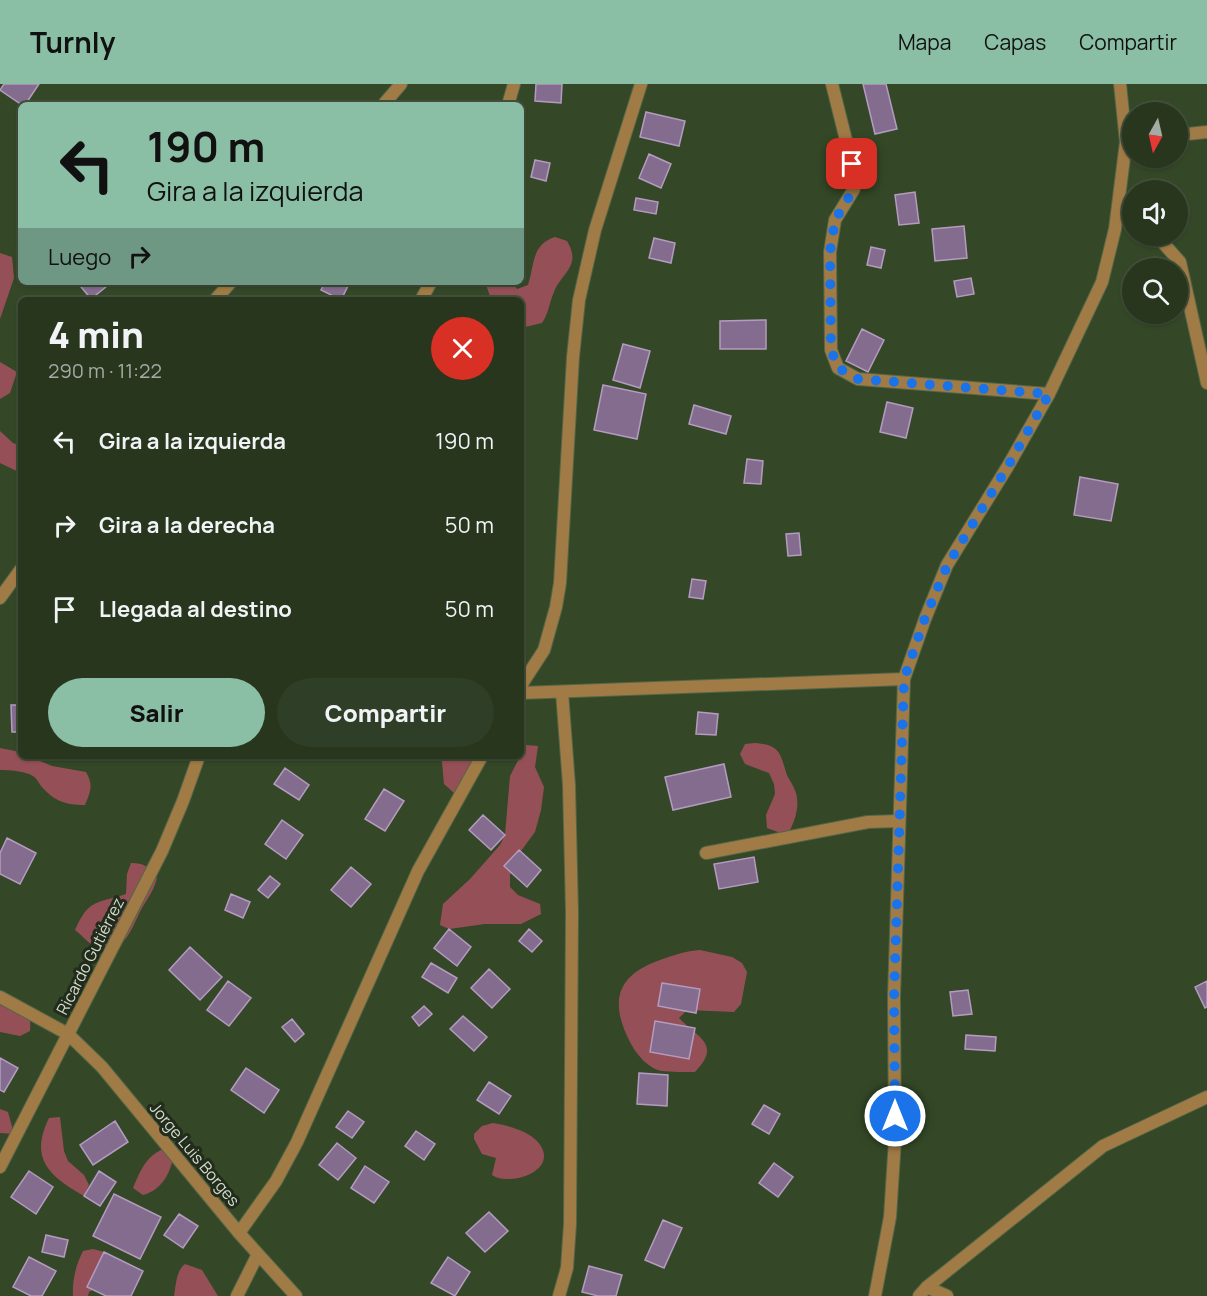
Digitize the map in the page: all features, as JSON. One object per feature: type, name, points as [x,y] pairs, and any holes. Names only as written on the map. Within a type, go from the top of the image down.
[{"type":"street","points":[[386,102],[401,84]]},
{"type":"street","points":[[509,102],[514,84]]},
{"type":"street","points":[[524,681],[544,650],[560,583],[573,357],[579,300],[595,230],[641,84]]},
{"type":"street","points":[[832,84],[852,164],[854,189],[835,220],[830,252],[831,350],[838,368],[858,379],[1049,394]]},
{"type":"street","points":[[1120,84],[1123,102]]},
{"type":"street","points":[[1188,134],[1207,132]]},
{"type":"street","points":[[875,1296],[890,1217],[895,1140],[894,998],[904,679],[925,618],[947,566],[1049,394],[1102,282],[1125,168]]},
{"type":"street","points":[[1117,213],[1122,216]]},
{"type":"street","points":[[1166,246],[1180,262],[1207,383]]},
{"type":"street","points":[[218,297],[228,285]]},
{"type":"street","points":[[0,598],[18,572]]},
{"type":"street","points":[[524,693],[904,679]]},
{"type":"street","points":[[559,1296],[567,1269],[570,1213],[570,785],[562,692]]},
{"type":"street","name":"Ricardo Gutiérrez","points":[[0,1167],[162,851],[198,759]]},
{"type":"street","points":[[239,1233],[276,1181],[297,1142],[418,871],[480,759]]},
{"type":"street","points":[[706,853],[868,822],[899,821]]},
{"type":"street","name":"Jorge Luis Borges","points":[[0,997],[68,1034],[102,1067],[239,1233],[296,1296]]},
{"type":"street","points":[[923,1292],[1103,1146],[1207,1097]]},
{"type":"street","points":[[237,1296],[258,1254]]},
{"type":"street","points":[[923,1292],[947,1296]]},
{"type":"shaded area","points":[[555,237],[567,241],[571,250],[572,263],[557,285],[542,323],[524,327],[524,297],[490,297],[486,285],[514,285],[517,289],[528,285],[535,256],[547,240]]},
{"type":"shaded area","points":[[0,253],[12,257],[14,278],[0,319]]},
{"type":"shaded area","points":[[0,362],[17,372],[10,393],[0,399]]},
{"type":"shaded area","points":[[0,431],[18,445],[18,472],[0,463]]},
{"type":"shaded area","points":[[755,743],[775,748],[796,793],[797,810],[789,832],[778,832],[767,828],[766,815],[775,794],[774,784],[769,773],[745,764],[740,754],[745,744]]},
{"type":"shaded area","points":[[526,745],[538,746],[535,767],[544,787],[535,832],[521,851],[510,875],[510,887],[518,895],[540,904],[541,914],[521,924],[485,924],[449,929],[440,925],[443,904],[470,879],[500,845],[505,835],[510,776],[519,759],[524,759]]},
{"type":"shaded area","points":[[0,748],[18,752],[18,759],[35,759],[52,766],[86,772],[91,785],[90,793],[85,805],[66,803],[47,792],[30,774],[0,770]]},
{"type":"shaded area","points":[[440,759],[478,759],[465,790],[454,793],[444,784]]},
{"type":"shaded area","points":[[131,863],[146,866],[157,878],[151,894],[123,942],[110,949],[98,948],[75,930],[90,907],[101,901],[126,894],[127,874]]},
{"type":"shaded area","points":[[700,950],[732,957],[742,963],[747,972],[741,1004],[734,1012],[687,1010],[679,1018],[700,1036],[707,1048],[707,1055],[695,1072],[657,1070],[637,1053],[624,1030],[620,1016],[620,993],[633,974],[645,967],[675,955]]},
{"type":"shaded area","points":[[0,992],[26,1012],[29,1017],[30,1031],[20,1036],[0,1032]]},
{"type":"shaded area","points":[[0,1109],[8,1112],[14,1134],[0,1133]]},
{"type":"shaded area","points":[[60,1117],[64,1151],[68,1161],[84,1175],[89,1185],[84,1196],[52,1173],[42,1155],[43,1132],[49,1118]]},
{"type":"shaded area","points":[[493,1123],[517,1129],[537,1141],[544,1156],[543,1163],[533,1173],[510,1179],[492,1175],[496,1158],[482,1154],[474,1139],[474,1134],[482,1126]]},
{"type":"shaded area","points":[[164,1149],[174,1153],[168,1174],[160,1185],[150,1193],[143,1195],[133,1188],[138,1176],[148,1160]]},
{"type":"shaded area","points":[[93,1249],[104,1252],[111,1266],[100,1286],[89,1292],[88,1296],[73,1296],[76,1267],[83,1251]]},
{"type":"shaded area","points":[[185,1264],[202,1270],[218,1296],[174,1296],[178,1274]]},
{"type":"building","points":[[4,84],[39,84],[27,102],[18,102],[0,90]]},
{"type":"building","points":[[536,84],[562,84],[561,103],[535,101]]},
{"type":"building","points":[[863,84],[886,84],[897,129],[875,134]]},
{"type":"building","points":[[646,112],[685,121],[679,146],[640,137]]},
{"type":"building","points":[[649,154],[671,164],[661,188],[639,178]]},
{"type":"building","points":[[535,160],[550,163],[546,181],[531,177]]},
{"type":"building","points":[[915,192],[919,223],[899,225],[895,195]]},
{"type":"building","points":[[636,198],[658,202],[656,214],[634,210]]},
{"type":"building","points":[[964,226],[967,258],[935,261],[932,229]]},
{"type":"building","points":[[654,238],[675,243],[671,263],[649,258]]},
{"type":"building","points":[[871,247],[885,250],[881,268],[867,265]]},
{"type":"building","points":[[971,278],[974,294],[957,297],[954,281]]},
{"type":"building","points":[[79,285],[108,285],[93,297],[89,297]]},
{"type":"building","points":[[324,285],[348,285],[342,297],[335,297],[321,290]]},
{"type":"building","points":[[766,320],[766,349],[720,349],[720,321]]},
{"type":"building","points":[[862,329],[884,340],[868,372],[846,361]]},
{"type":"building","points":[[623,344],[650,351],[640,388],[613,380]]},
{"type":"building","points":[[603,385],[646,394],[637,439],[594,430]]},
{"type":"building","points":[[887,402],[913,408],[906,438],[880,432]]},
{"type":"building","points":[[694,405],[731,416],[726,434],[689,424]]},
{"type":"building","points":[[747,459],[763,461],[761,484],[744,483]]},
{"type":"building","points":[[1080,477],[1118,484],[1111,521],[1074,515]]},
{"type":"building","points":[[799,533],[801,555],[788,556],[786,534]]},
{"type":"building","points":[[692,579],[706,581],[703,599],[689,597]]},
{"type":"building","points":[[11,705],[18,705],[18,732],[12,732]]},
{"type":"building","points":[[698,712],[718,714],[716,735],[696,734]]},
{"type":"building","points":[[724,764],[731,797],[673,810],[665,777]]},
{"type":"building","points":[[285,768],[309,785],[299,800],[274,784]]},
{"type":"building","points":[[384,789],[404,801],[385,831],[365,819]]},
{"type":"building","points":[[483,815],[505,835],[491,850],[469,830]]},
{"type":"building","points":[[282,820],[303,835],[286,859],[265,844]]},
{"type":"building","points":[[7,838],[36,853],[20,884],[0,874],[0,853]]},
{"type":"building","points":[[519,850],[541,870],[527,887],[504,866]]},
{"type":"building","points":[[754,857],[758,882],[719,889],[714,864]]},
{"type":"building","points":[[351,867],[371,884],[351,907],[331,890]]},
{"type":"building","points":[[270,876],[280,884],[268,898],[258,890]]},
{"type":"building","points":[[231,894],[250,902],[243,918],[225,910]]},
{"type":"building","points":[[449,929],[471,947],[457,966],[434,948]]},
{"type":"building","points":[[529,929],[542,941],[532,952],[519,941]]},
{"type":"building","points":[[190,947],[222,977],[200,1000],[169,970]]},
{"type":"building","points":[[431,963],[457,978],[448,993],[422,977]]},
{"type":"building","points":[[489,969],[510,989],[492,1008],[471,988]]},
{"type":"building","points":[[228,981],[251,998],[229,1026],[207,1010]]},
{"type":"building","points":[[1207,981],[1207,1007],[1205,1008],[1195,987]]},
{"type":"building","points":[[662,983],[700,989],[696,1013],[658,1006]]},
{"type":"building","points":[[968,990],[972,1014],[953,1016],[950,992]]},
{"type":"building","points":[[424,1006],[432,1014],[419,1026],[412,1017]]},
{"type":"building","points":[[463,1016],[487,1037],[474,1051],[450,1029]]},
{"type":"building","points":[[292,1019],[304,1034],[295,1042],[282,1027]]},
{"type":"building","points":[[655,1021],[695,1028],[689,1059],[650,1052]]},
{"type":"building","points":[[966,1035],[996,1037],[995,1051],[965,1049]]},
{"type":"building","points":[[0,1058],[18,1068],[4,1092],[0,1090]]},
{"type":"building","points":[[246,1068],[279,1090],[264,1113],[231,1090]]},
{"type":"building","points":[[639,1073],[668,1075],[667,1106],[637,1104]]},
{"type":"building","points":[[489,1082],[511,1096],[499,1114],[477,1100]]},
{"type":"building","points":[[764,1105],[780,1114],[769,1134],[752,1124]]},
{"type":"building","points":[[348,1111],[364,1122],[352,1138],[336,1127]]},
{"type":"building","points":[[115,1121],[128,1142],[93,1165],[80,1145]]},
{"type":"building","points":[[416,1131],[435,1144],[424,1160],[405,1146]]},
{"type":"building","points":[[337,1143],[356,1158],[338,1180],[319,1165]]},
{"type":"building","points":[[774,1163],[793,1177],[778,1197],[759,1183]]},
{"type":"building","points":[[365,1166],[389,1182],[374,1203],[351,1188]]},
{"type":"building","points":[[29,1171],[53,1187],[36,1214],[11,1197]]},
{"type":"building","points":[[99,1171],[116,1182],[100,1206],[84,1196]]},
{"type":"building","points":[[114,1194],[161,1217],[140,1259],[93,1236]]},
{"type":"building","points":[[489,1212],[508,1231],[485,1252],[466,1233]]},
{"type":"building","points":[[179,1214],[198,1226],[183,1248],[164,1235]]},
{"type":"building","points":[[663,1220],[682,1228],[664,1268],[645,1260]]},
{"type":"building","points":[[46,1235],[68,1240],[64,1257],[42,1252]]},
{"type":"building","points":[[104,1252],[143,1271],[131,1296],[106,1296],[87,1287]]},
{"type":"building","points":[[29,1257],[56,1271],[42,1296],[31,1296],[13,1287]]},
{"type":"building","points":[[448,1257],[470,1272],[455,1296],[431,1283]]},
{"type":"building","points":[[589,1266],[622,1275],[616,1296],[598,1296],[582,1292]]},
{"type":"route","points":[[852,164],[854,189],[835,220],[830,252],[831,350],[838,368],[858,379],[1049,394],[947,566],[925,618],[904,679],[894,998],[895,1116]]}]
